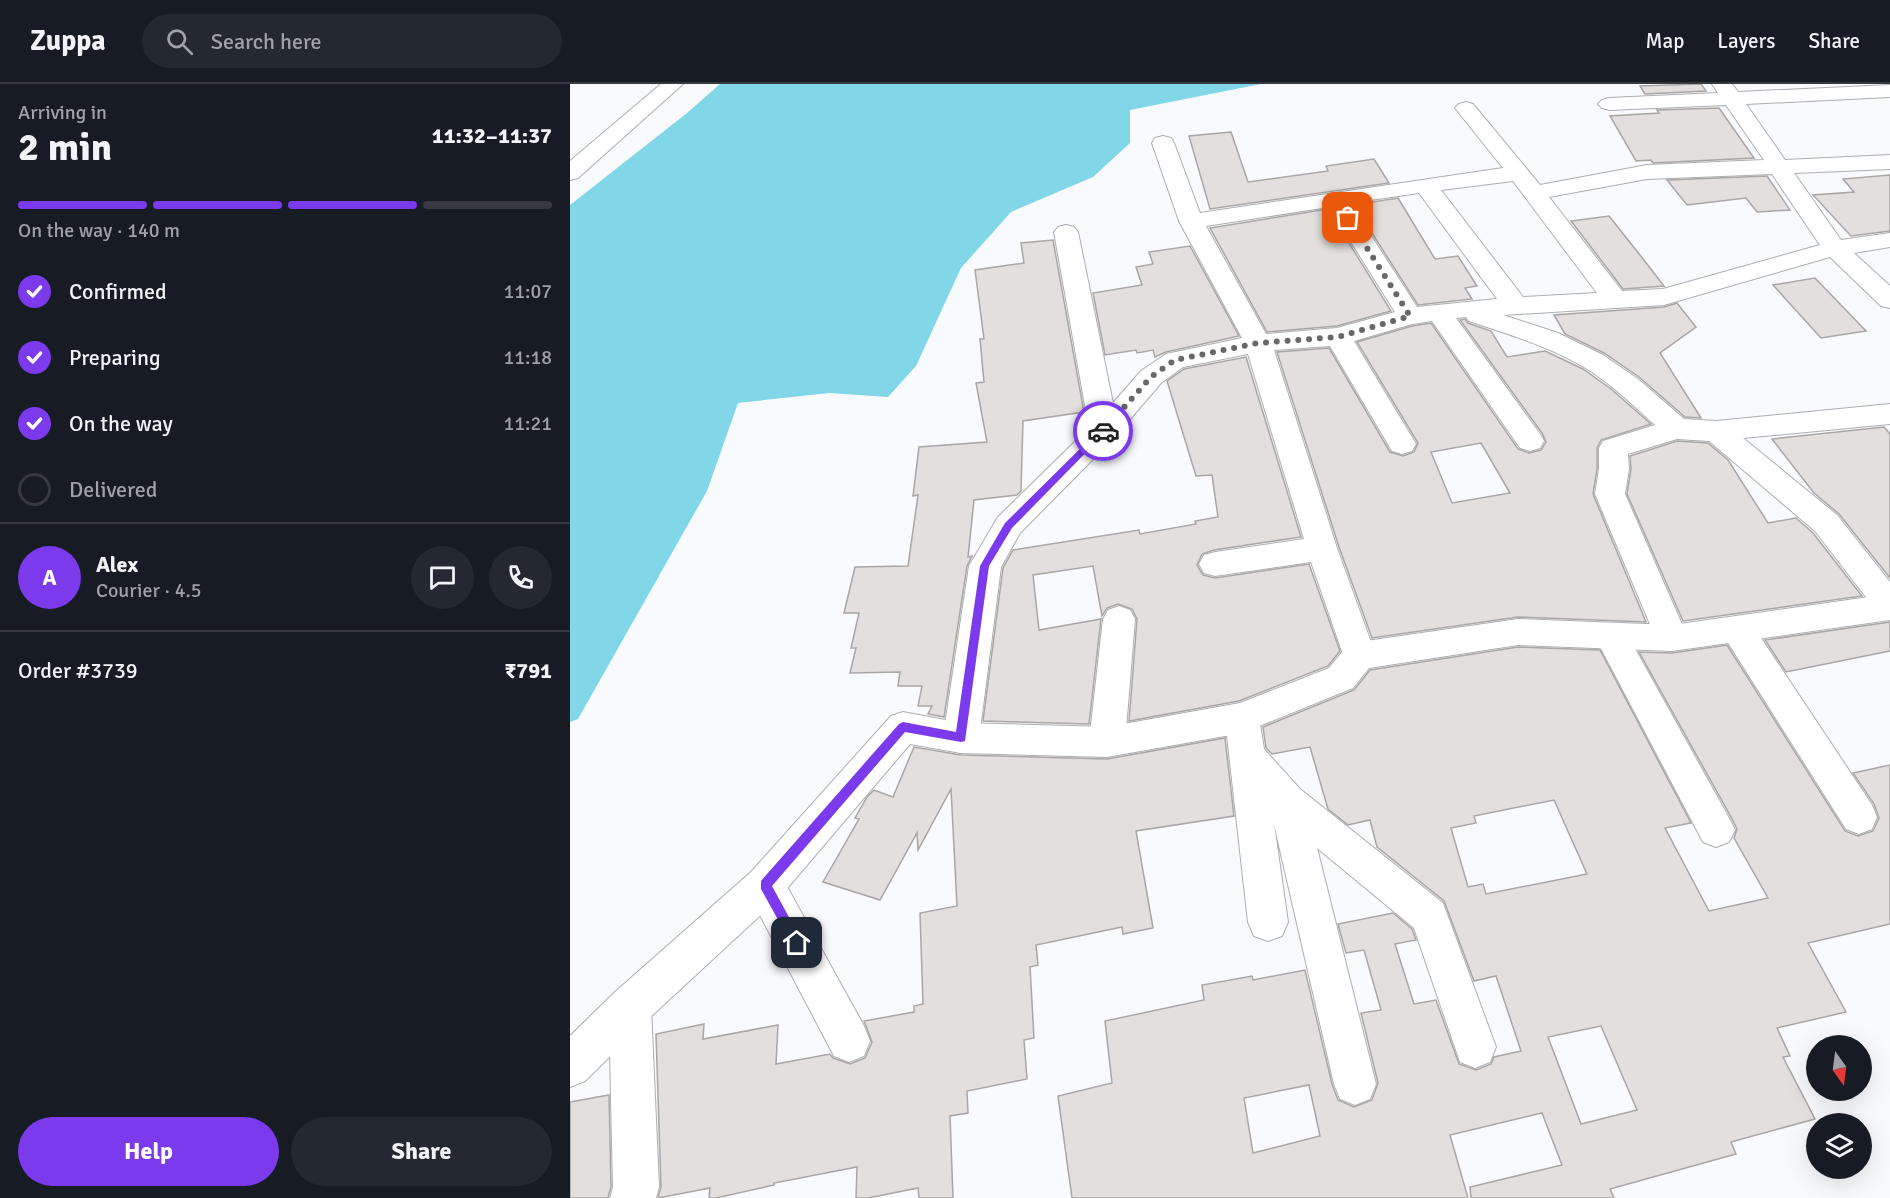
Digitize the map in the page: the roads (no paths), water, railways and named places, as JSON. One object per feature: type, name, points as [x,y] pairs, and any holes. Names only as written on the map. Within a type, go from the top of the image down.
[{"type":"street","points":[[570,173],[673,84]]},
{"type":"street","points":[[1609,104],[1727,91],[1890,91]]},
{"type":"street","points":[[1727,91],[1835,248],[1890,300]]},
{"type":"street","points":[[1466,108],[1519,173],[1615,300]]},
{"type":"street","points":[[1163,143],[1191,221],[1258,343],[1322,548],[1359,656]]},
{"type":"street","points":[[1534,193],[1647,172],[1890,162]]},
{"type":"street","points":[[1191,221],[1335,198],[1519,173]]},
{"type":"street","points":[[1425,185],[1516,306]]},
{"type":"street","points":[[1335,198],[1410,316]]},
{"type":"street","points":[[1065,232],[1104,430]]},
{"type":"street","points":[[961,738],[985,566],[1009,525],[1104,430],[1151,377],[1175,360],[1258,343],[1338,337],[1410,316],[1516,306],[1664,297],[1835,248],[1890,240]]},
{"type":"street","points":[[1450,311],[1549,339],[1594,361],[1628,386],[1677,429]]},
{"type":"street","points":[[1450,311],[1530,441]]},
{"type":"street","points":[[1338,337],[1402,444]]},
{"type":"street","points":[[1672,638],[1610,494],[1614,469],[1613,448],[1677,429],[1716,431],[1890,414]]},
{"type":"street","points":[[570,1066],[630,1007],[765,885],[903,727],[961,738],[1107,742],[1242,718],[1341,678],[1359,656],[1518,632],[1672,638],[1890,606],[1826,523],[1716,431]]},
{"type":"street","points":[[1215,564],[1322,548]]},
{"type":"street","points":[[1107,742],[1119,619]]},
{"type":"street","points":[[1737,629],[1859,817]]},
{"type":"street","points":[[1611,637],[1716,830]]},
{"type":"street","points":[[1242,718],[1268,922]]},
{"type":"street","points":[[1247,756],[1287,801],[1429,916],[1475,1047]]},
{"type":"street","points":[[1287,801],[1355,1084]]},
{"type":"street","points":[[765,885],[849,1041]]},
{"type":"street","points":[[630,1007],[636,1187],[633,1198]]},
{"type":"water","points":[[720,84],[1261,84],[1130,110],[1130,143],[1093,177],[1011,212],[961,268],[916,366],[888,397],[829,393],[738,403],[707,491],[578,719],[570,722],[570,205],[687,113]]}]
